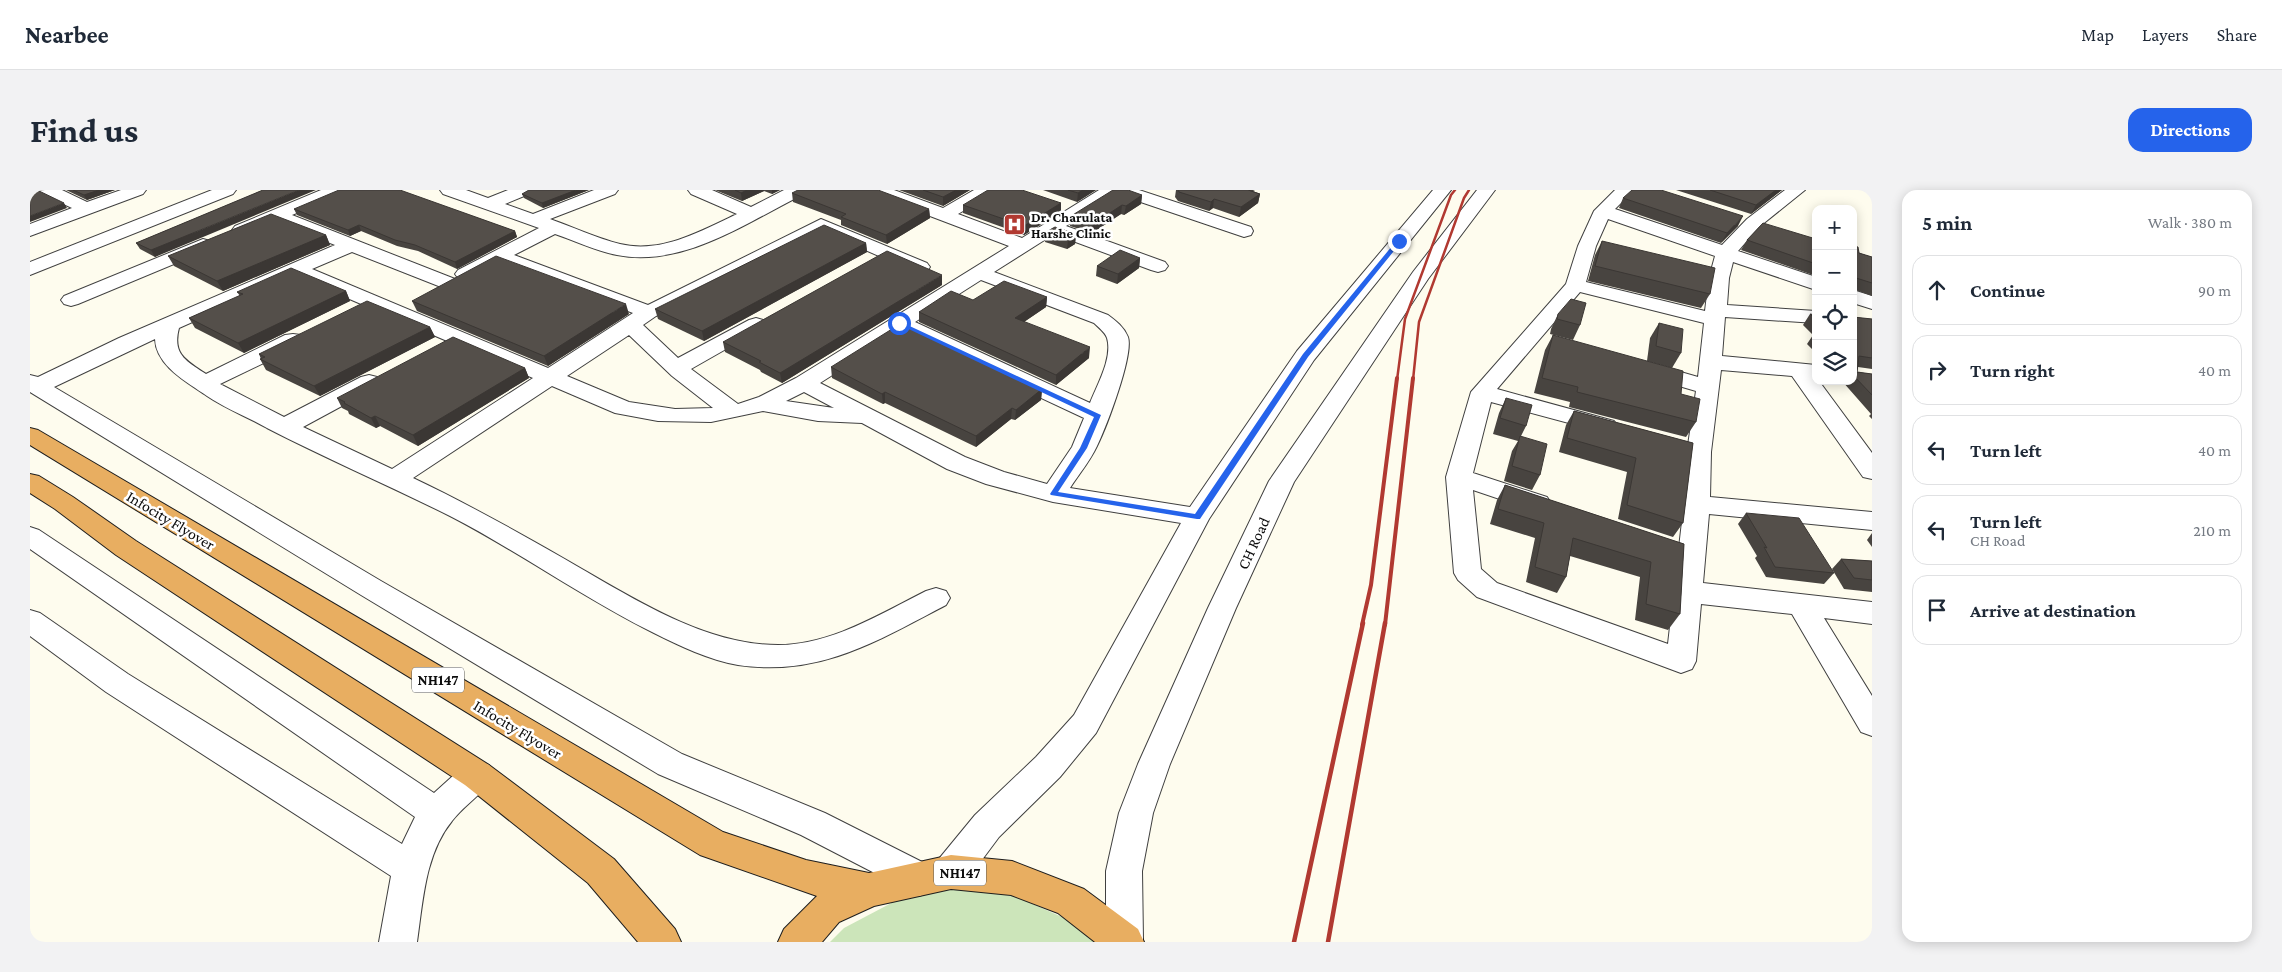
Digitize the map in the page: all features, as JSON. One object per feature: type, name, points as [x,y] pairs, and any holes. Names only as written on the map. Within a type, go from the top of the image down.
[{"type":"highway","name":"Infocity Flyover","points":[[30,435],[712,844],[806,877],[870,890]]},
{"type":"highway","points":[[30,482],[64,503],[126,548],[478,775],[601,870],[662,942]]},
{"type":"highway","name":"NH147","points":[[797,942],[826,910],[870,890],[935,876],[1012,878],[1071,901],[1124,941]]},
{"type":"street","points":[[30,230],[137,190]]},
{"type":"street","points":[[30,268],[227,190]]},
{"type":"street","points":[[70,300],[336,190]]},
{"type":"street","points":[[449,190],[617,249],[633,252],[658,251],[687,243],[798,190]]},
{"type":"street","points":[[488,204],[523,190]]},
{"type":"street","points":[[533,220],[609,190]]},
{"type":"street","points":[[698,190],[750,213]]},
{"type":"street","points":[[878,190],[1023,245]]},
{"type":"street","points":[[944,215],[986,190]]},
{"type":"street","points":[[296,269],[623,408],[652,414],[696,416],[734,412],[762,404],[804,383],[1052,227],[1070,207],[1111,190]]},
{"type":"street","points":[[1122,190],[1244,230]]},
{"type":"street","points":[[34,384],[371,588],[670,764],[935,876],[1048,766],[1085,724],[1197,517],[1305,356],[1442,190]]},
{"type":"street","name":"CH Road","points":[[1124,941],[1124,871],[1136,813],[1154,764],[1210,636],[1282,481],[1420,276],[1486,190]]},
{"type":"street","points":[[1625,190],[1603,211],[1596,248],[1541,340],[1482,392],[1459,477],[1468,573],[1487,590],[1681,661],[1688,592],[1682,551],[1696,504],[1689,449],[1708,387],[1716,315],[1710,276],[1726,252],[1754,223],[1792,193]]},
{"type":"street","points":[[1768,190],[1792,193]]},
{"type":"street","points":[[49,192],[88,208]]},
{"type":"street","points":[[770,203],[807,219],[878,257],[970,279],[1101,319],[1113,329],[1118,339],[1118,357],[1098,416],[1084,448],[1053,494]]},
{"type":"street","points":[[1603,211],[1812,283]]},
{"type":"street","points":[[276,215],[448,283]]},
{"type":"street","points":[[1735,217],[1771,228]]},
{"type":"street","points":[[394,479],[648,312],[807,219]]},
{"type":"street","points":[[395,311],[554,227]]},
{"type":"street","points":[[1052,227],[1158,266]]},
{"type":"street","points":[[34,384],[352,245]]},
{"type":"street","points":[[498,256],[648,312]]},
{"type":"street","points":[[1575,285],[1716,315],[1812,317]]},
{"type":"street","points":[[346,314],[372,301]]},
{"type":"street","points":[[1857,301],[1869,315]]},
{"type":"street","points":[[676,368],[772,315]]},
{"type":"street","points":[[899,323],[1098,416]]},
{"type":"street","points":[[170,324],[165,340],[168,352],[182,367],[218,393],[284,427],[461,511],[628,608],[694,640],[736,653],[779,657],[824,650],[859,637],[936,598]]},
{"type":"street","points":[[630,324],[705,393],[734,412]]},
{"type":"street","points":[[205,383],[310,331]]},
{"type":"street","points":[[431,350],[456,337]]},
{"type":"street","points":[[1711,362],[1807,371],[1872,471]]},
{"type":"street","points":[[1624,363],[1708,387]]},
{"type":"street","points":[[284,427],[388,373]]},
{"type":"street","points":[[804,383],[956,463],[995,478],[1053,494],[1197,517]]},
{"type":"street","points":[[1482,392],[1623,431]]},
{"type":"street","points":[[762,404],[818,414],[870,418]]},
{"type":"street","points":[[1459,477],[1561,511]]},
{"type":"street","points":[[1696,504],[1872,521]]},
{"type":"street","points":[[30,536],[437,813]]},
{"type":"street","points":[[1688,592],[1872,613]]},
{"type":"street","points":[[1801,605],[1872,723]]},
{"type":"street","points":[[30,621],[117,683],[411,869]]},
{"type":"street","points":[[398,942],[411,869],[421,839],[437,813],[478,775]]},
{"type":"green space","points":[[956,889],[1014,896],[1069,920],[1094,942],[830,942],[844,928],[899,899]]},
{"type":"building","points":[[30,190],[37,190],[64,203],[30,216]]},
{"type":"building","points":[[73,190],[99,190],[84,195]]},
{"type":"building","points":[[263,190],[299,190],[151,250],[136,243]]},
{"type":"building","points":[[339,190],[400,190],[515,231],[455,262],[359,225],[348,230],[294,209]]},
{"type":"building","points":[[529,190],[576,190],[542,203],[522,194]]},
{"type":"building","points":[[735,190],[747,190],[741,193]]},
{"type":"building","points":[[798,190],[878,190],[929,209],[886,235],[841,217],[846,214],[792,193]]},
{"type":"building","points":[[923,190],[956,190],[943,197]]},
{"type":"building","points":[[988,190],[1022,190],[1061,203],[1024,226],[963,205]]},
{"type":"building","points":[[1068,190],[1083,190],[1078,193]]},
{"type":"building","points":[[1113,190],[1128,190],[1142,195],[1126,206],[1122,205],[1093,224],[1071,216]]},
{"type":"building","points":[[1178,190],[1248,190],[1260,194],[1241,207],[1214,199],[1211,202],[1179,192]]},
{"type":"building","points":[[1632,190],[1661,190],[1743,216],[1727,233],[1623,198]]},
{"type":"building","points":[[1710,190],[1776,190],[1756,205]]},
{"type":"building","points":[[271,214],[326,235],[217,281],[168,256]]},
{"type":"building","points":[[1763,223],[1812,238],[1812,263],[1747,240]]},
{"type":"building","points":[[824,225],[866,243],[702,331],[655,309]]},
{"type":"building","points":[[1055,227],[1076,234],[1068,240],[1046,232]]},
{"type":"building","points":[[1602,241],[1715,268],[1710,294],[1595,266]]},
{"type":"building","points":[[1857,247],[1859,253],[1872,257],[1872,283],[1857,278]]},
{"type":"building","points":[[1120,250],[1140,258],[1118,274],[1097,266]]},
{"type":"building","points":[[887,251],[942,275],[780,373],[723,342]]},
{"type":"building","points":[[496,256],[626,304],[544,356],[412,301]]},
{"type":"building","points":[[291,268],[346,291],[238,343],[189,318],[243,294],[237,292]]},
{"type":"building","points":[[1004,281],[1047,297],[1015,318],[1090,347],[1056,375],[919,312],[951,291],[973,300]]},
{"type":"building","points":[[1571,299],[1586,303],[1580,325],[1557,319],[1558,314]]},
{"type":"building","points":[[367,301],[430,327],[314,386],[260,359],[265,357],[259,354]]},
{"type":"building","points":[[1857,317],[1872,319],[1872,358],[1859,356],[1857,372]]},
{"type":"building","points":[[1659,323],[1683,329],[1681,353],[1656,346]]},
{"type":"building","points":[[900,324],[1042,389],[1016,410],[1012,408],[976,436],[885,392],[882,394],[831,367]]},
{"type":"building","points":[[1553,335],[1683,371],[1681,394],[1700,399],[1696,422],[1577,392],[1578,387],[1542,378]]},
{"type":"building","points":[[453,337],[525,368],[413,435],[375,416],[371,418],[337,398]]},
{"type":"building","points":[[1857,372],[1872,374],[1872,395],[1857,379]]},
{"type":"building","points":[[1506,398],[1532,405],[1526,426],[1500,418]]},
{"type":"building","points":[[1574,411],[1693,443],[1683,523],[1627,505],[1636,458],[1567,438]]},
{"type":"building","points":[[1520,436],[1547,444],[1540,475],[1512,466]]},
{"type":"building","points":[[1505,485],[1684,544],[1680,614],[1646,604],[1651,562],[1573,538],[1566,577],[1535,567],[1544,523],[1498,509]]},
{"type":"building","points":[[1746,513],[1799,518],[1834,573],[1775,567],[1764,547],[1767,548]]},
{"type":"building","points":[[1841,559],[1872,561],[1872,580],[1854,578]]},
{"type":"railway","points":[[1397,380],[1405,319],[1451,195],[1455,190]]},
{"type":"railway","points":[[1413,380],[1419,322],[1464,198],[1469,190]]},
{"type":"railway","points":[[1362,625],[1371,585],[1397,378]]},
{"type":"railway","points":[[1385,625],[1413,378]]},
{"type":"railway","points":[[1294,942],[1363,623]]},
{"type":"railway","points":[[1328,942],[1385,623]]},
{"type":"place","name":"Dr. Charulata Harshe Clinic","points":[[1015,225]]},
{"type":"route","points":[[899,323],[1098,416],[1084,448],[1053,494],[1197,517],[1305,356],[1399,241]]}]
